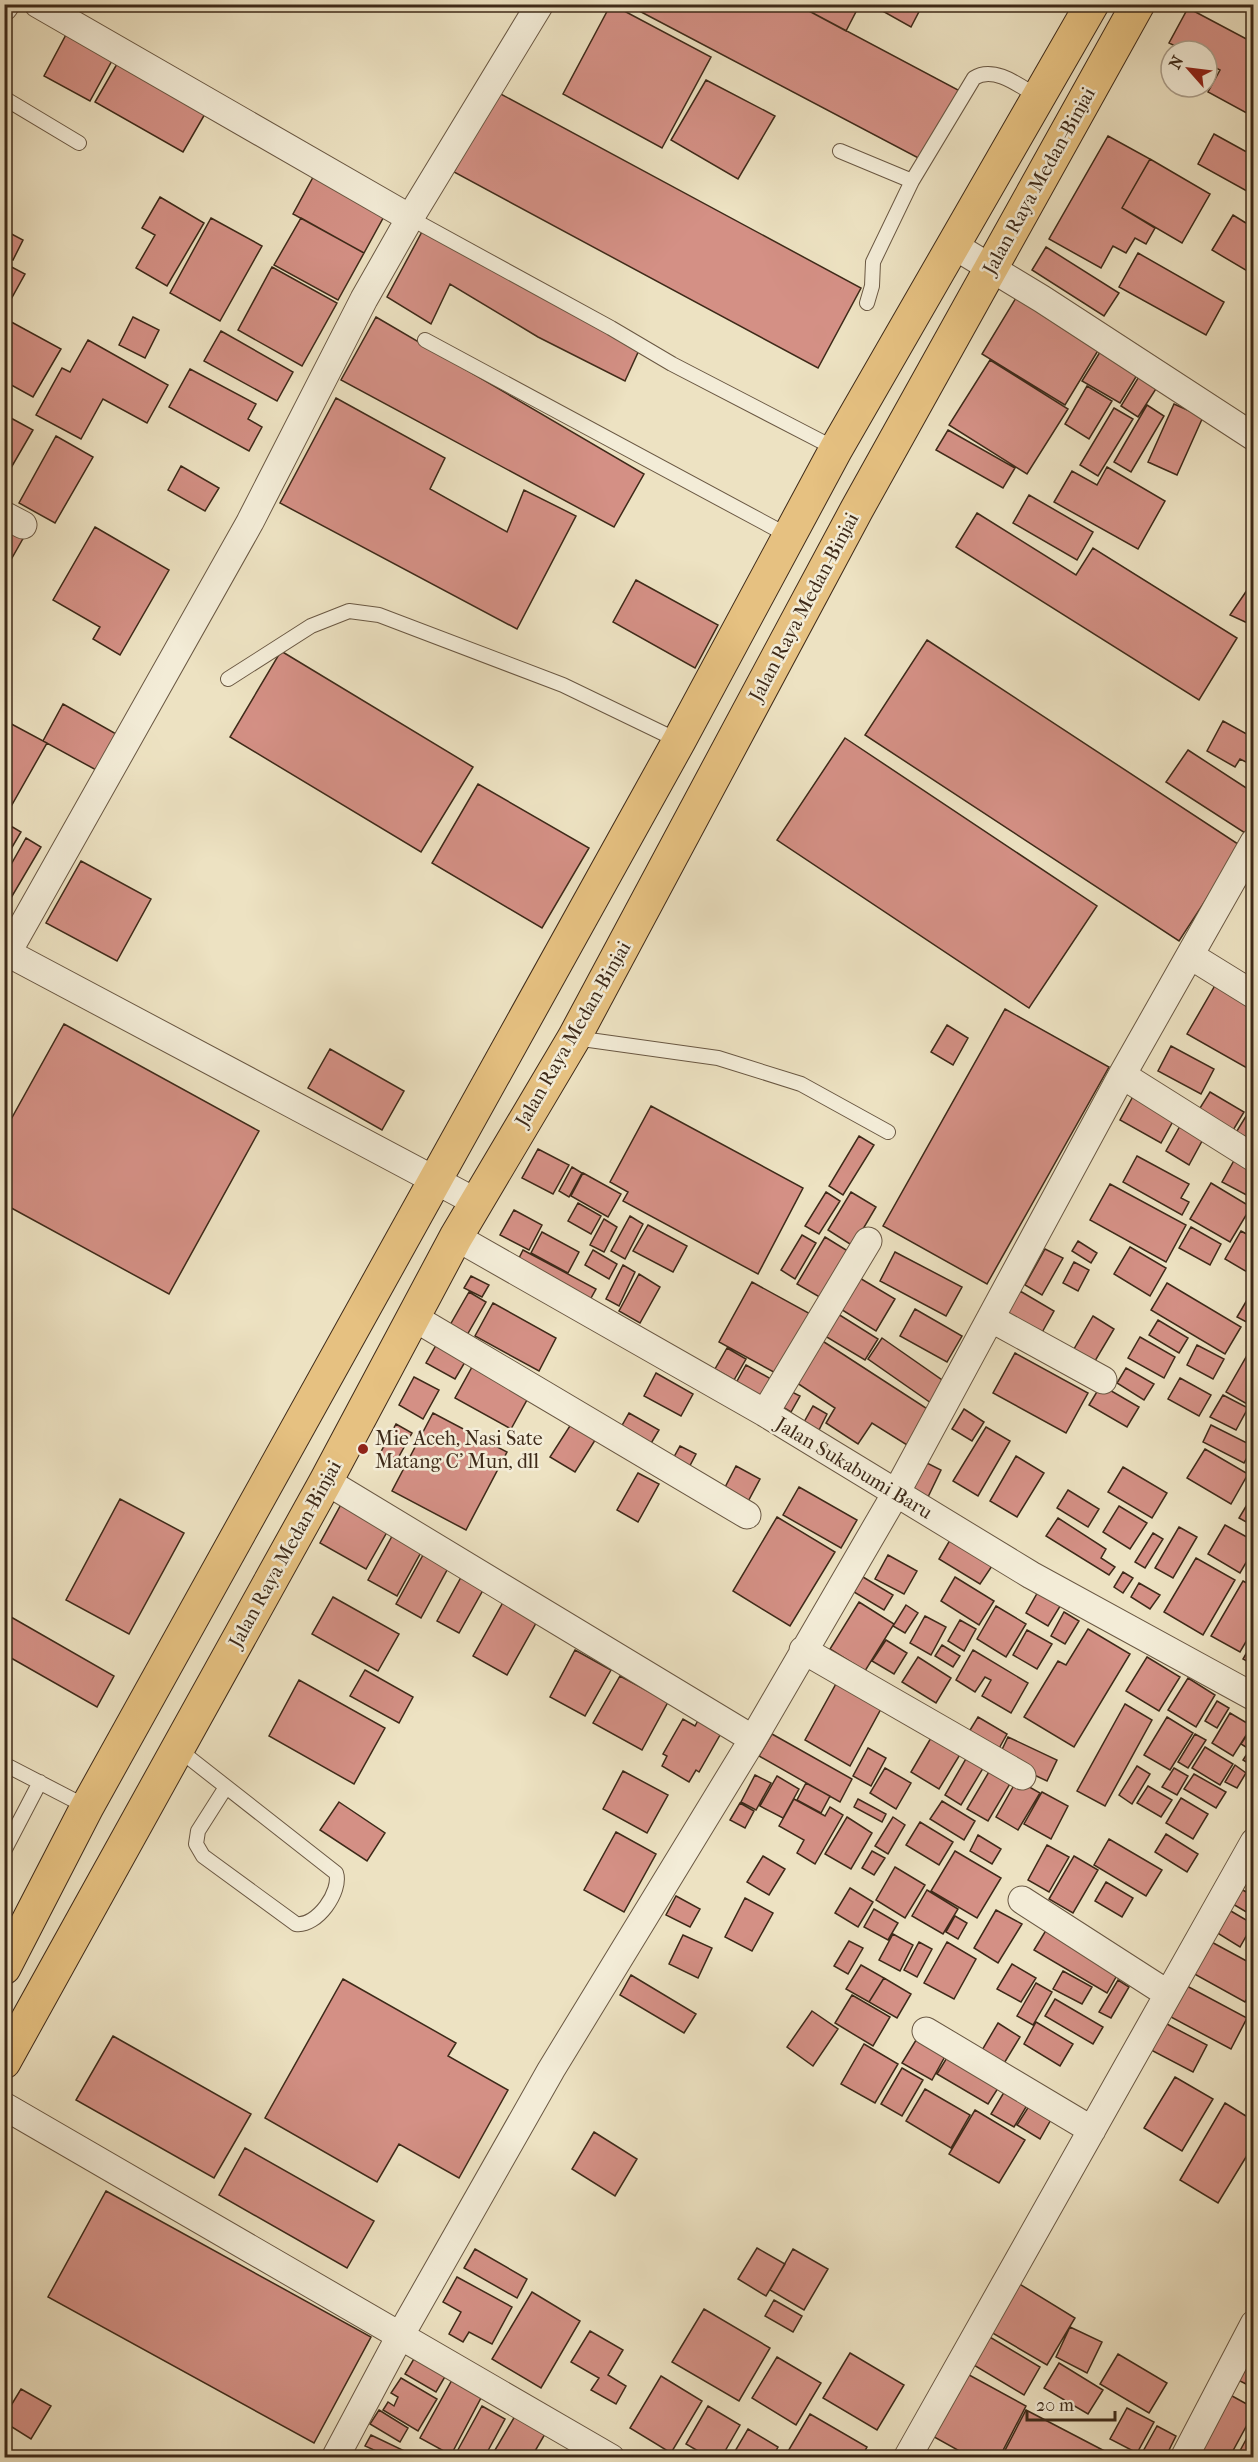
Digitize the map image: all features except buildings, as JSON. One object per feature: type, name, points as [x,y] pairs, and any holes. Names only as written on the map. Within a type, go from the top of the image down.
[{"type":"highway","name":"Jalan Raya Medan-Binjai","points":[[4,1968],[87,1807],[679,741],[836,449],[1092,4]]},
{"type":"highway","name":"Jalan Raya Medan-Binjai","points":[[4,2061],[326,1481],[456,1237],[574,1038],[857,509],[1138,4]]},
{"type":"highway","points":[[817,488],[857,509]]},
{"type":"street","points":[[38,4],[410,218]]},
{"type":"street","points":[[476,1202],[436,1178],[6,954],[250,522],[364,299],[410,218],[540,4]]},
{"type":"street","points":[[953,245],[1254,438]]},
{"type":"street","points":[[335,2457],[399,2336],[551,2070],[753,1739],[896,1493],[1122,1075],[1254,842]]},
{"type":"street","points":[[1191,956],[1254,995]]},
{"type":"street","points":[[1122,1075],[1254,1158]]},
{"type":"street","name":"Jalan Sukabumi Baru","points":[[456,1237],[765,1413],[1031,1575],[1254,1697]]},
{"type":"street","points":[[765,1413],[868,1241]]},
{"type":"street","points":[[413,1317],[747,1515]]},
{"type":"street","points":[[992,1319],[1103,1380]]},
{"type":"street","points":[[326,1481],[753,1739]]},
{"type":"street","points":[[803,1650],[1022,1776]]},
{"type":"street","points":[[907,2457],[1254,1842]]},
{"type":"street","points":[[1022,1900],[1168,1994]]},
{"type":"street","points":[[926,2031],[1092,2130]]},
{"type":"street","points":[[4,2106],[611,2457]]},
{"type":"street","points":[[1184,2457],[1254,2324]]},
{"type":"lane","points":[[867,303],[872,286],[873,262],[912,181],[974,78],[982,73],[996,74],[1038,97]]},
{"type":"lane","points":[[4,98],[79,143]]},
{"type":"lane","points":[[840,151],[912,181]]},
{"type":"lane","points":[[410,218],[672,364],[836,449]]},
{"type":"lane","points":[[425,340],[790,537]]},
{"type":"lane","points":[[228,679],[311,626],[350,611],[378,615],[563,685],[679,741]]},
{"type":"lane","points":[[574,1038],[718,1058],[801,1084],[888,1132]]},
{"type":"lane","points":[[178,1749],[226,1786],[336,1873],[339,1881],[336,1889],[314,1922],[304,1925],[296,1924],[203,1856],[196,1844],[198,1832],[226,1786]]},
{"type":"lane","points":[[4,1764],[87,1807]]},
{"type":"lane","points":[[4,1851],[40,1782]]},
{"type":"place","name":"Mie Aceh, Nasi Sate Matang C' Mun, dll","points":[[363,1449]]}]
